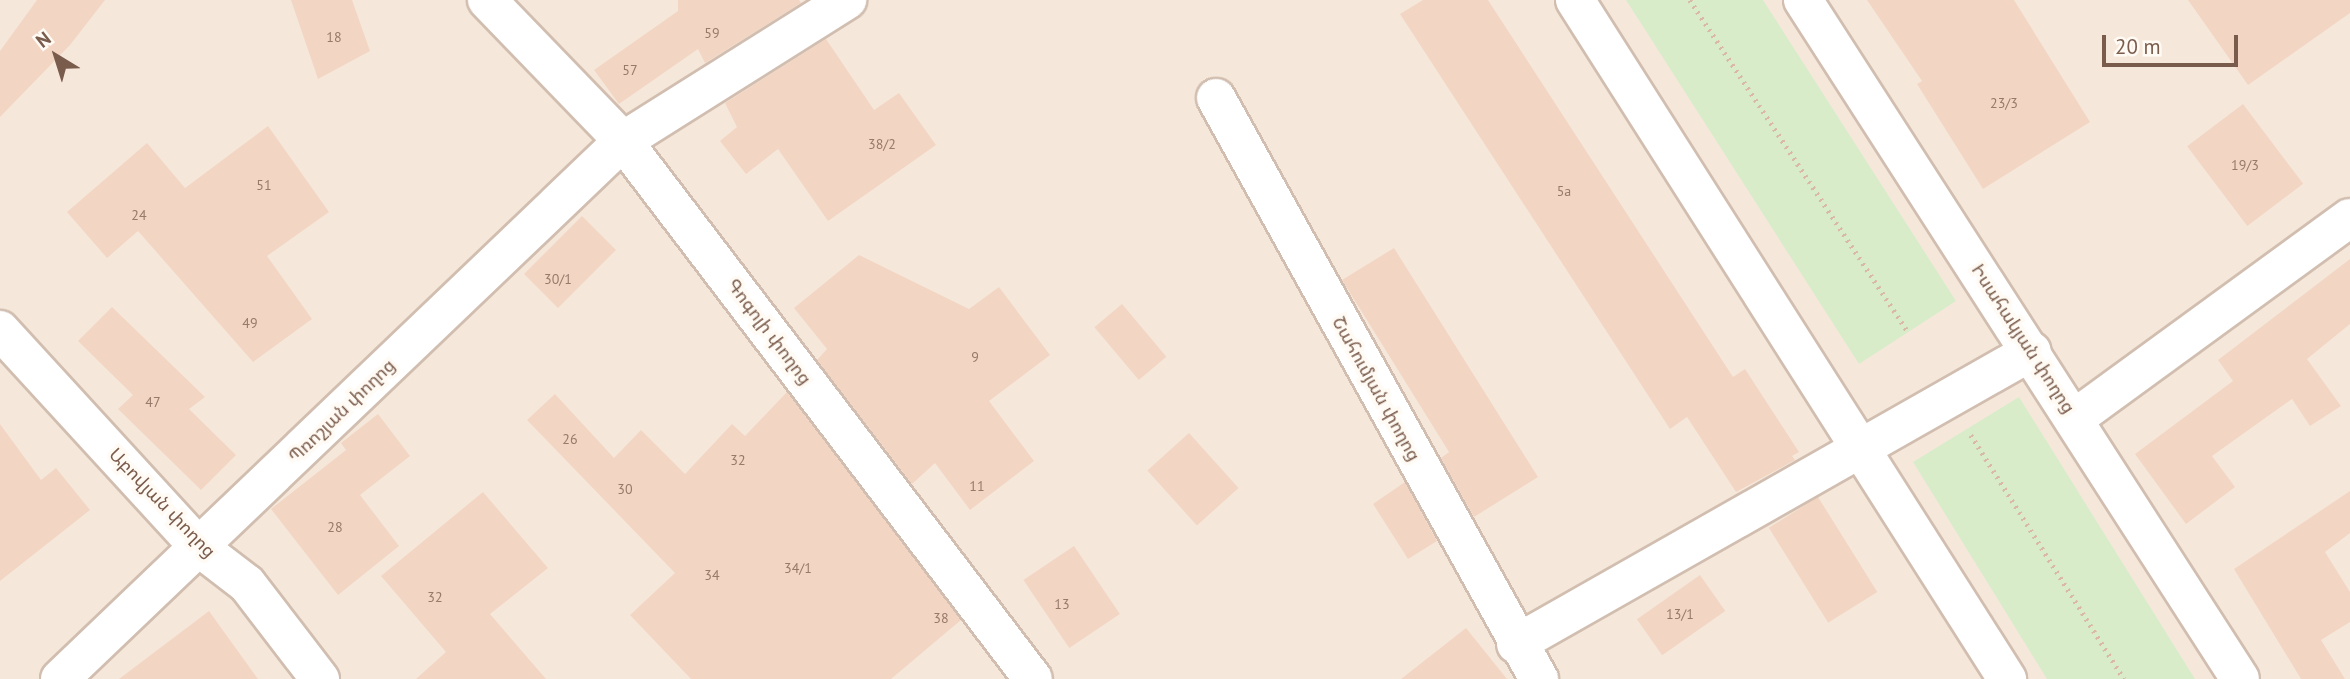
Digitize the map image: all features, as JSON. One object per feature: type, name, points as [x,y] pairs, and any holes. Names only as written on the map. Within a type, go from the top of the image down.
[{"type":"street","name":"Գոգոլի փողոց","points":[[487,0],[623,142],[1033,679]]},
{"type":"street","name":"Պռոշյան փողոց","points":[[60,679],[623,142],[847,0]]},
{"type":"street","points":[[1575,0],[2007,679]]},
{"type":"street","name":"Իսահակյան փողոց","points":[[1803,0],[2032,351],[2240,679]]},
{"type":"street","name":"Շահումյան փողոց","points":[[1216,98],[1516,644],[1539,679]]},
{"type":"street","points":[[2074,419],[2350,218]]},
{"type":"street","name":"Աբովյան փողոց","points":[[0,330],[200,548],[247,584],[320,679]]},
{"type":"street","points":[[1516,644],[2032,351]]},
{"type":"path","points":[[1690,0],[1908,332]]},
{"type":"path","points":[[1967,429],[2124,679]]},
{"type":"shaded area","points":[[0,0],[2350,0],[2350,679],[0,679]]},
{"type":"green space","points":[[1626,0],[1763,0],[1956,301],[1859,364]]},
{"type":"green space","points":[[2019,397],[2195,679],[2047,679],[1913,462]]},
{"type":"building","points":[[37,0],[105,0],[70,45],[0,117],[0,51]]},
{"type":"building","points":[[291,0],[352,0],[370,51],[318,79]]},
{"type":"building","points":[[678,0],[799,0],[801,3],[705,63],[698,49],[619,104],[594,70],[678,11]]},
{"type":"building","points":[[1423,0],[1488,0],[1733,377],[1745,369],[1799,452],[1792,456],[1795,460],[1736,492],[1687,417],[1670,429],[1400,14]]},
{"type":"building","points":[[1867,0],[2014,0],[2090,122],[1983,189],[1917,84],[1922,81]]},
{"type":"building","points":[[2188,0],[2350,0],[2350,13],[2248,85]]},
{"type":"building","points":[[826,39],[874,110],[899,93],[936,145],[828,221],[778,149],[746,174],[720,141],[737,127],[725,103]]},
{"type":"building","points":[[2243,104],[2303,184],[2247,226],[2187,146]]},
{"type":"building","points":[[268,126],[329,212],[267,256],[312,319],[253,362],[138,231],[107,258],[67,212],[147,143],[185,188]]},
{"type":"building","points":[[582,216],[616,250],[558,308],[524,274]]},
{"type":"building","points":[[1394,248],[1538,477],[1474,517],[1441,458],[1449,452],[1342,280]]},
{"type":"building","points":[[859,255],[969,309],[999,287],[1050,355],[989,401],[1034,461],[970,510],[935,463],[912,484],[817,360],[827,349],[794,308]]},
{"type":"building","points":[[2350,259],[2350,324],[2307,359],[2341,406],[2310,426],[2292,399],[2212,456],[2235,487],[2186,524],[2135,454],[2233,381],[2218,360]]},
{"type":"building","points":[[1122,304],[1166,357],[1139,380],[1094,327]]},
{"type":"building","points":[[112,307],[205,397],[189,409],[236,455],[201,490],[118,409],[133,395],[78,341]]},
{"type":"building","points":[[787,392],[961,620],[891,679],[691,679],[630,615],[675,573],[527,420],[555,394],[614,458],[641,430],[685,474],[732,424],[745,436]]},
{"type":"building","points":[[378,414],[410,456],[360,495],[399,546],[338,595],[271,509],[346,450],[341,443]]},
{"type":"building","points":[[0,424],[41,480],[56,468],[90,510],[0,581]]},
{"type":"building","points":[[1189,433],[1239,488],[1197,525],[1147,470]]},
{"type":"building","points":[[1405,482],[1437,541],[1408,559],[1373,504]]},
{"type":"building","points":[[2350,491],[2350,533],[2325,552],[2350,592],[2350,622],[2321,640],[2345,679],[2301,679],[2234,569]]},
{"type":"building","points":[[483,492],[548,568],[490,614],[546,679],[416,679],[446,652],[381,576]]},
{"type":"building","points":[[1818,497],[1877,592],[1828,623],[1769,528]]},
{"type":"building","points":[[1074,546],[1120,614],[1069,648],[1023,580]]},
{"type":"building","points":[[1700,575],[1725,611],[1662,655],[1637,619]]},
{"type":"building","points":[[209,611],[258,679],[119,679]]},
{"type":"building","points":[[1466,628],[1507,679],[1401,679]]}]
